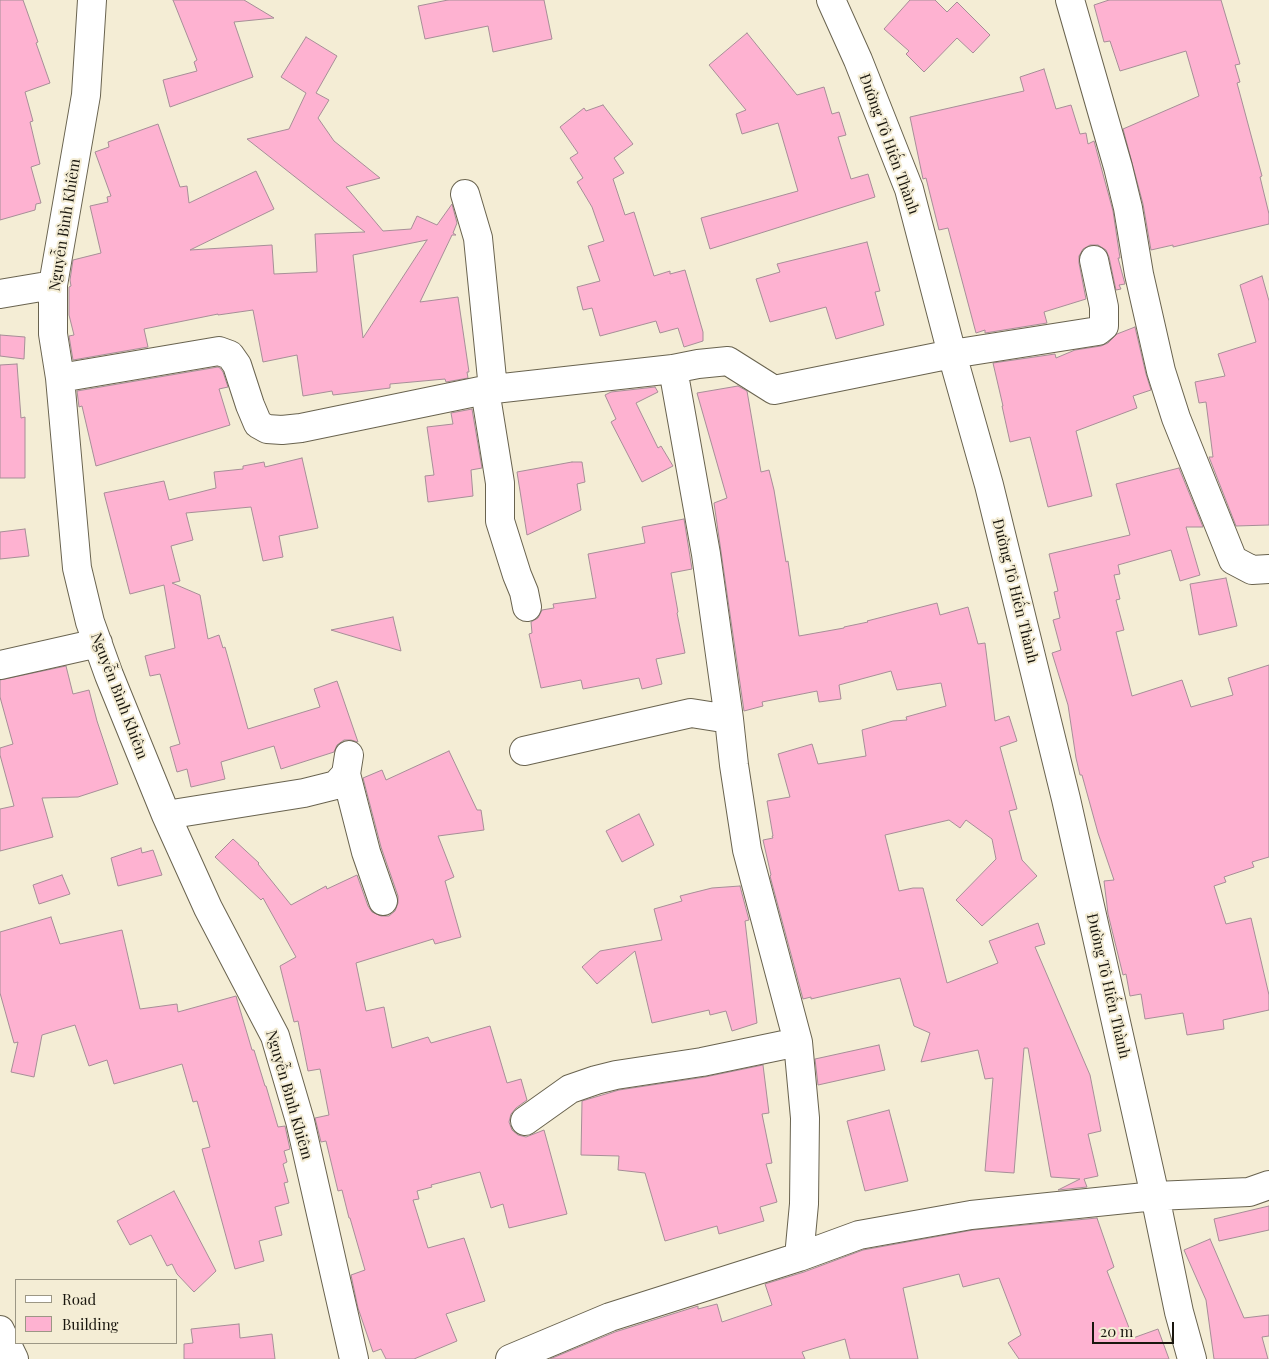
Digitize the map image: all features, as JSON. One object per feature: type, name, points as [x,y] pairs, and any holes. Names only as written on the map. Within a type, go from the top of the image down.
[{"type":"street","name":"Nguyễn Bình Khiêm","points":[[92,0],[86,95],[53,285],[53,334],[60,378],[77,568],[90,622],[109,675],[166,815],[208,908],[275,1036],[300,1121],[354,1359]]},
{"type":"street","name":"Đường Tô Hiến Thành","points":[[831,0],[858,60],[909,189],[952,354],[989,485],[1066,799],[1155,1196],[1178,1312],[1192,1359]]},
{"type":"street","points":[[1070,0],[1118,167],[1128,208],[1139,274],[1159,361],[1176,418],[1233,560],[1252,570],[1269,569]]},
{"type":"street","points":[[465,194],[478,238],[489,389],[500,483],[500,521],[524,592],[527,607]]},
{"type":"street","points":[[60,378],[219,351],[230,354],[237,365],[258,424],[267,429],[282,430],[300,428],[489,389],[674,369],[728,361],[774,390],[952,354],[1098,331],[1104,326],[1104,307],[1094,260]]},
{"type":"street","points":[[0,294],[53,285]]},
{"type":"street","points":[[674,369],[706,554],[747,850],[798,1042],[805,1118],[804,1204],[799,1258]]},
{"type":"street","points":[[0,665],[98,644]]},
{"type":"street","points":[[524,751],[691,713],[729,718]]},
{"type":"street","points":[[166,815],[304,793],[336,785],[347,764],[366,852],[383,901]]},
{"type":"street","points":[[524,1121],[570,1089],[596,1080],[702,1062],[798,1042]]},
{"type":"street","points":[[510,1359],[610,1317],[799,1258],[859,1235],[971,1215],[1155,1196],[1249,1192],[1269,1185]]},
{"type":"street","points":[[0,1330],[14,1359]]},
{"type":"building","points":[[0,0],[23,0],[50,83],[25,92],[33,121],[30,122],[40,164],[31,167],[41,203],[36,204],[35,210],[0,220]]},
{"type":"building","points":[[173,0],[244,0],[274,18],[234,22],[253,77],[170,107],[163,80],[197,71],[194,62],[197,60]]},
{"type":"building","points":[[448,0],[544,0],[552,39],[493,52],[488,26],[425,39],[418,6]]},
{"type":"building","points":[[910,0],[935,0],[947,12],[957,2],[990,35],[973,53],[957,38],[924,72],[906,54],[909,51],[884,29]]},
{"type":"building","points":[[1109,0],[1221,0],[1240,64],[1235,65],[1240,82],[1237,83],[1262,176],[1260,177],[1269,214],[1269,224],[1173,247],[1173,245],[1151,250],[1143,204],[1123,129],[1199,96],[1186,51],[1120,71],[1110,41],[1104,42],[1094,5]]},
{"type":"building","points":[[747,33],[797,95],[824,87],[832,114],[839,112],[846,135],[838,137],[851,179],[868,174],[875,197],[710,249],[701,218],[798,191],[778,123],[742,134],[736,114],[746,110],[709,65]]},
{"type":"building","points":[[306,37],[337,56],[316,93],[329,100],[318,118],[334,141],[380,178],[346,187],[383,231],[411,229],[417,216],[437,225],[452,204],[457,223],[453,233],[456,235],[452,235],[420,302],[458,297],[469,372],[467,372],[468,378],[446,382],[445,379],[390,384],[390,388],[333,395],[332,391],[303,396],[297,355],[263,362],[253,310],[218,314],[144,329],[148,347],[73,360],[69,336],[74,335],[69,315],[69,287],[71,286],[73,260],[101,253],[90,206],[108,202],[107,197],[111,196],[95,152],[109,147],[108,142],[158,124],[180,187],[187,186],[189,203],[256,171],[274,209],[190,250],[272,245],[274,274],[317,272],[315,234],[365,232],[247,139],[289,129],[306,93],[281,77]],"holes":[[[427,240],[363,338],[353,255]]]},
{"type":"building","points":[[1044,69],[1056,109],[1071,105],[1080,134],[1086,133],[1088,144],[1094,141],[1113,211],[1120,258],[1118,258],[1125,284],[1119,285],[1121,289],[1116,290],[1106,250],[1098,245],[1090,245],[1083,249],[1079,256],[1086,299],[1044,312],[1047,323],[985,333],[985,330],[976,333],[948,228],[939,230],[926,178],[923,179],[910,117],[1024,91],[1020,77]]},
{"type":"building","points":[[603,105],[633,144],[614,158],[624,173],[613,179],[625,215],[634,212],[654,276],[670,271],[670,274],[685,270],[703,332],[703,341],[684,347],[678,328],[660,333],[656,321],[600,336],[592,308],[583,310],[577,287],[600,281],[588,246],[604,241],[592,207],[577,182],[583,178],[570,158],[578,153],[560,127],[584,108],[586,111]]},
{"type":"building","points":[[867,242],[880,291],[875,292],[884,325],[836,339],[826,307],[770,322],[756,279],[780,272],[777,264]]},
{"type":"building","points":[[1262,276],[1269,301],[1269,525],[1236,526],[1209,457],[1213,457],[1206,402],[1199,403],[1195,382],[1225,376],[1218,354],[1256,342],[1240,285]]},
{"type":"building","points":[[1135,327],[1151,390],[1133,396],[1137,408],[1076,431],[1092,496],[1048,507],[1030,437],[1010,442],[993,363],[1055,354],[1056,358],[1075,350],[1101,346],[1108,343],[1117,334]]},
{"type":"building","points":[[0,335],[25,337],[24,359],[0,356]]},
{"type":"building","points":[[17,364],[21,418],[25,417],[25,478],[0,478],[0,365]]},
{"type":"building","points":[[218,367],[223,372],[228,387],[219,389],[230,425],[96,466],[82,406],[79,407],[77,391]]},
{"type":"building","points":[[738,386],[747,391],[761,472],[769,470],[774,490],[786,562],[788,561],[799,636],[844,628],[937,603],[940,615],[968,607],[978,644],[985,643],[995,721],[1009,716],[1017,741],[1000,747],[1017,809],[1009,811],[1022,860],[1037,876],[982,926],[956,900],[996,859],[992,839],[966,820],[960,828],[949,820],[885,835],[899,891],[923,888],[947,983],[998,963],[989,941],[1038,923],[1045,944],[1035,947],[1090,1075],[1101,1131],[1088,1134],[1098,1176],[1084,1179],[1087,1187],[1058,1190],[1080,1179],[1051,1177],[1028,1048],[1024,1048],[1014,1173],[985,1171],[993,1078],[985,1079],[978,1050],[921,1062],[930,1033],[914,1026],[900,978],[811,999],[811,997],[803,999],[770,876],[763,840],[773,838],[767,801],[790,797],[778,754],[812,744],[818,764],[866,756],[862,730],[893,721],[907,720],[906,717],[946,706],[941,683],[897,690],[891,671],[839,685],[841,699],[819,702],[817,691],[762,702],[763,706],[744,711],[714,503],[727,498],[697,393]]},
{"type":"building","points":[[655,387],[658,392],[636,403],[658,448],[661,446],[673,466],[642,482],[611,422],[616,419],[605,395],[611,392]]},
{"type":"building","points":[[472,409],[482,468],[471,470],[473,496],[428,502],[425,476],[434,475],[427,427],[453,424],[451,413]]},
{"type":"building","points":[[302,458],[318,528],[279,536],[283,557],[263,561],[251,507],[186,513],[193,540],[171,546],[180,581],[172,583],[200,595],[208,639],[219,635],[223,648],[225,647],[248,729],[320,707],[314,689],[337,681],[358,742],[344,740],[337,745],[334,752],[281,769],[274,746],[221,762],[225,779],[191,787],[187,769],[177,772],[170,747],[180,744],[160,674],[150,676],[145,656],[175,648],[164,585],[130,594],[104,493],[164,481],[169,500],[216,488],[214,472],[243,469],[243,466],[264,462],[265,467]]},
{"type":"building","points":[[572,462],[582,462],[585,482],[577,484],[581,510],[527,535],[517,472]]},
{"type":"building","points":[[1179,468],[1203,527],[1186,527],[1200,575],[1180,581],[1171,550],[1118,565],[1120,574],[1114,575],[1120,599],[1116,600],[1124,630],[1116,632],[1132,696],[1182,680],[1191,707],[1233,695],[1228,678],[1269,665],[1269,857],[1252,862],[1254,867],[1224,877],[1226,882],[1214,886],[1226,924],[1251,918],[1269,995],[1269,1010],[1223,1020],[1224,1029],[1187,1035],[1183,1013],[1145,1019],[1141,994],[1130,996],[1126,974],[1123,975],[1108,914],[1104,881],[1114,880],[1098,833],[1082,775],[1080,775],[1068,705],[1052,653],[1061,650],[1053,620],[1060,618],[1054,592],[1058,591],[1049,554],[1130,535],[1116,484]]},
{"type":"building","points":[[684,519],[692,569],[671,573],[685,653],[656,659],[662,684],[642,689],[639,678],[583,689],[581,680],[541,688],[529,634],[532,633],[531,622],[538,618],[542,610],[554,608],[553,604],[596,598],[588,554],[645,543],[642,527]]},
{"type":"building","points":[[25,529],[29,556],[0,559],[0,532]]},
{"type":"building","points":[[1226,578],[1237,626],[1199,635],[1190,584]]},
{"type":"building","points":[[393,617],[401,651],[331,630]]},
{"type":"building","points":[[66,666],[73,694],[89,690],[118,784],[78,797],[42,798],[53,837],[0,851],[0,809],[14,806],[0,755],[0,748],[13,744],[0,697],[0,680]]},
{"type":"building","points":[[449,751],[477,810],[481,810],[484,830],[438,836],[454,877],[445,881],[461,937],[435,944],[433,939],[356,963],[366,1011],[384,1007],[392,1048],[428,1037],[431,1043],[490,1026],[507,1083],[521,1079],[527,1100],[511,1114],[509,1122],[512,1130],[518,1135],[526,1137],[544,1130],[567,1214],[509,1228],[503,1204],[491,1208],[480,1172],[431,1185],[432,1187],[417,1191],[419,1199],[413,1200],[428,1248],[464,1238],[485,1301],[446,1314],[457,1341],[414,1359],[386,1359],[381,1349],[373,1352],[358,1308],[351,1275],[365,1270],[342,1190],[338,1191],[326,1141],[321,1142],[315,1118],[329,1115],[320,1069],[308,1071],[298,1021],[294,1022],[280,966],[296,957],[263,898],[261,900],[215,857],[233,839],[259,863],[291,905],[326,886],[327,889],[357,875],[372,912],[381,916],[389,916],[395,911],[398,896],[381,847],[363,778],[382,770],[386,780]]},
{"type":"building","points":[[639,814],[654,845],[622,862],[606,831]]},
{"type":"building","points":[[141,848],[142,853],[153,850],[162,875],[118,886],[111,858]]},
{"type":"building","points":[[62,875],[70,894],[39,904],[33,885]]},
{"type":"building","points":[[740,886],[749,920],[745,921],[757,1023],[732,1031],[726,1011],[710,1015],[709,1010],[652,1023],[635,951],[597,984],[582,967],[600,951],[662,940],[654,909],[682,901],[680,896],[712,888]]},
{"type":"building","points":[[51,917],[60,944],[122,930],[140,1009],[177,1004],[178,1012],[236,996],[278,1127],[285,1126],[290,1149],[284,1151],[287,1162],[283,1164],[288,1182],[284,1183],[289,1203],[275,1207],[282,1235],[259,1241],[264,1261],[235,1269],[202,1149],[210,1147],[197,1101],[193,1102],[182,1064],[114,1084],[107,1060],[89,1066],[75,1025],[42,1035],[34,1077],[11,1072],[18,1042],[14,1043],[0,993],[0,932]]},
{"type":"building","points":[[879,1045],[885,1070],[818,1085],[815,1059]]},
{"type":"building","points":[[763,1065],[769,1113],[762,1114],[772,1163],[766,1164],[777,1202],[760,1207],[764,1221],[719,1234],[717,1226],[665,1241],[645,1173],[618,1170],[619,1156],[581,1155],[582,1101],[619,1090],[705,1077]]},
{"type":"building","points":[[889,1110],[908,1181],[865,1191],[847,1121]]},
{"type":"building","points":[[174,1191],[216,1271],[194,1292],[177,1274],[172,1264],[167,1266],[151,1235],[130,1245],[117,1221]]},
{"type":"building","points":[[1269,1206],[1269,1230],[1219,1241],[1214,1219]]},
{"type":"building","points":[[1097,1218],[1114,1267],[1107,1271],[1133,1338],[1158,1329],[1169,1359],[1019,1359],[1008,1343],[1021,1335],[999,1278],[963,1287],[959,1274],[903,1288],[918,1359],[850,1359],[845,1339],[802,1352],[805,1359],[550,1359],[615,1332],[698,1306],[698,1309],[717,1304],[722,1322],[772,1305],[765,1284],[863,1250],[973,1230]]},
{"type":"building","points":[[1210,1239],[1244,1318],[1269,1315],[1269,1336],[1262,1337],[1268,1359],[1214,1359],[1206,1300],[1184,1250]]},
{"type":"building","points":[[239,1324],[240,1338],[272,1334],[275,1359],[184,1359],[184,1344],[193,1343],[191,1329]]}]
